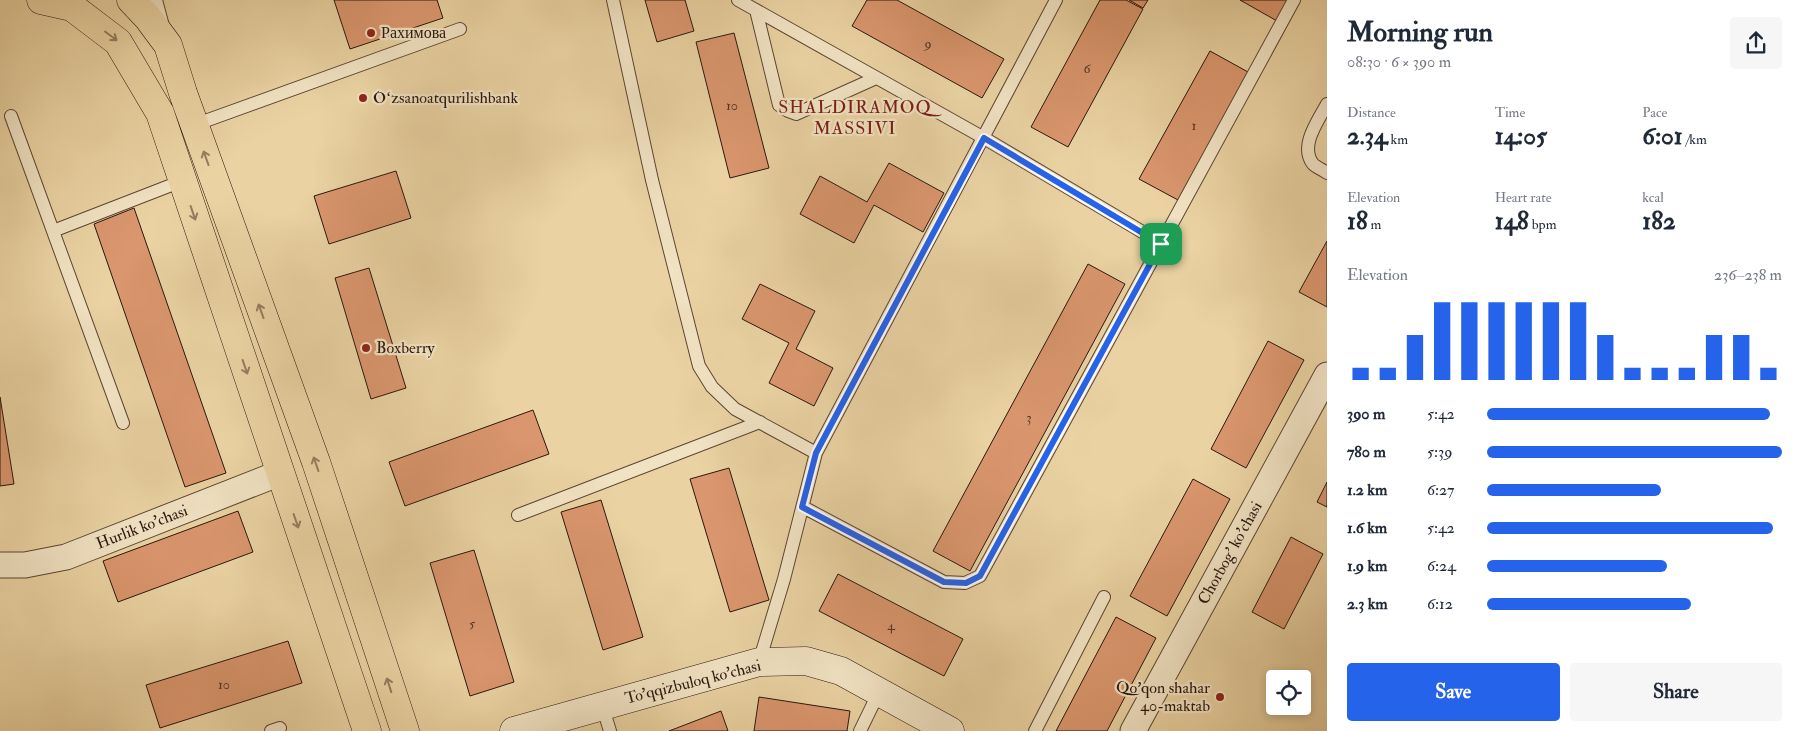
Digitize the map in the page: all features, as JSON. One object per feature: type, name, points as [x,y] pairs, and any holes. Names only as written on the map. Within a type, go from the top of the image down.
[{"type":"main road","points":[[41,0],[72,6],[118,42],[160,113],[367,731]]},
{"type":"main road","points":[[131,0],[148,18],[168,45],[194,125],[316,462],[404,731]]},
{"type":"street","name":"Chorbog' ko'chasi","points":[[1133,731],[1327,375]]},
{"type":"street","name":"Hurlik ko'chasi","points":[[0,565],[25,565],[66,557],[280,474]]},
{"type":"street","name":"To'qqizbuloq ko'chasi","points":[[514,731],[759,662],[806,661],[841,671],[950,731]]},
{"type":"lane","points":[[156,0],[168,45]]},
{"type":"lane","points":[[613,0],[652,180],[699,366],[712,386],[735,409],[816,453]]},
{"type":"lane","points":[[738,0],[984,138],[1161,244]]},
{"type":"lane","points":[[759,662],[784,578],[816,453],[1056,0]]},
{"type":"lane","points":[[802,507],[944,582],[966,583],[980,576],[1294,0]]},
{"type":"lane","points":[[756,10],[779,105],[788,111],[796,114],[876,78]]},
{"type":"lane","points":[[194,125],[460,29]]},
{"type":"lane","points":[[1327,104],[1310,135],[1308,151],[1314,164],[1327,172]]},
{"type":"lane","points":[[11,116],[123,423]]},
{"type":"lane","points":[[53,230],[182,181]]},
{"type":"lane","points":[[518,515],[760,422]]},
{"type":"lane","points":[[1035,731],[1104,597]]},
{"type":"lane","points":[[860,731],[879,692]]},
{"type":"lane","points":[[602,705],[610,731]]},
{"type":"building","name":"Рахимова","points":[[334,0],[437,0],[443,18],[350,49]]},
{"type":"building","points":[[645,0],[685,0],[694,31],[657,42]]},
{"type":"building","points":[[867,0],[897,0],[1004,59],[982,98],[852,26]]},
{"type":"building","points":[[1100,0],[1126,0],[1143,9],[1068,147],[1031,127]]},
{"type":"building","points":[[1129,0],[1148,0],[1143,8]]},
{"type":"building","points":[[1240,0],[1289,0],[1277,21]]},
{"type":"building","points":[[734,33],[769,168],[730,178],[696,42]]},
{"type":"building","points":[[1210,51],[1248,72],[1178,200],[1139,179]]},
{"type":"building","points":[[889,163],[944,193],[923,232],[874,205],[854,243],[800,214],[820,176],[867,202]]},
{"type":"building","points":[[396,171],[411,218],[329,244],[314,196]]},
{"type":"building","points":[[134,208],[226,473],[185,487],[94,224]]},
{"type":"building","points":[[1327,241],[1327,307],[1299,292]]},
{"type":"building","points":[[1088,264],[1125,284],[970,571],[933,551]]},
{"type":"building","points":[[369,268],[406,388],[371,399],[335,278]]},
{"type":"building","points":[[760,284],[815,311],[796,349],[833,368],[814,406],[769,383],[789,343],[742,319]]},
{"type":"building","points":[[1268,341],[1304,360],[1246,468],[1211,449]]},
{"type":"building","points":[[0,397],[14,484],[0,486]]},
{"type":"building","points":[[533,410],[549,454],[405,506],[389,462]]},
{"type":"building","points":[[729,468],[769,600],[730,612],[690,479]]},
{"type":"building","points":[[1193,479],[1230,499],[1167,616],[1130,596]]},
{"type":"building","points":[[1327,482],[1327,507],[1317,502]]},
{"type":"building","points":[[601,500],[643,637],[603,650],[561,512]]},
{"type":"building","points":[[238,511],[253,552],[118,602],[103,561]]},
{"type":"building","points":[[1291,537],[1323,554],[1284,629],[1252,612]]},
{"type":"building","points":[[474,550],[514,682],[470,696],[430,563]]},
{"type":"building","points":[[838,574],[963,639],[944,676],[819,611]]},
{"type":"building","points":[[1116,617],[1156,638],[1107,731],[1056,731]]},
{"type":"building","points":[[288,641],[302,683],[160,728],[146,685]]},
{"type":"building","points":[[759,697],[850,711],[847,731],[754,731]]},
{"type":"building","points":[[721,711],[728,731],[669,731]]},
{"type":"place","name":"Рахимова","points":[[371,33]]},
{"type":"place","name":"Oʻzsanoatqurilishbank","points":[[363,98]]},
{"type":"place","name":"Boxberry","points":[[366,348]]},
{"type":"place","name":"Qo'qon shahar 40-maktab","points":[[1220,697]]},
{"type":"district","name":"SHALDIRAMOQ MASSIVI","points":[[855,117]]},
{"type":"route","points":[[984,138],[1161,244],[980,576],[966,583],[944,582],[802,507],[816,453],[984,138]]}]
